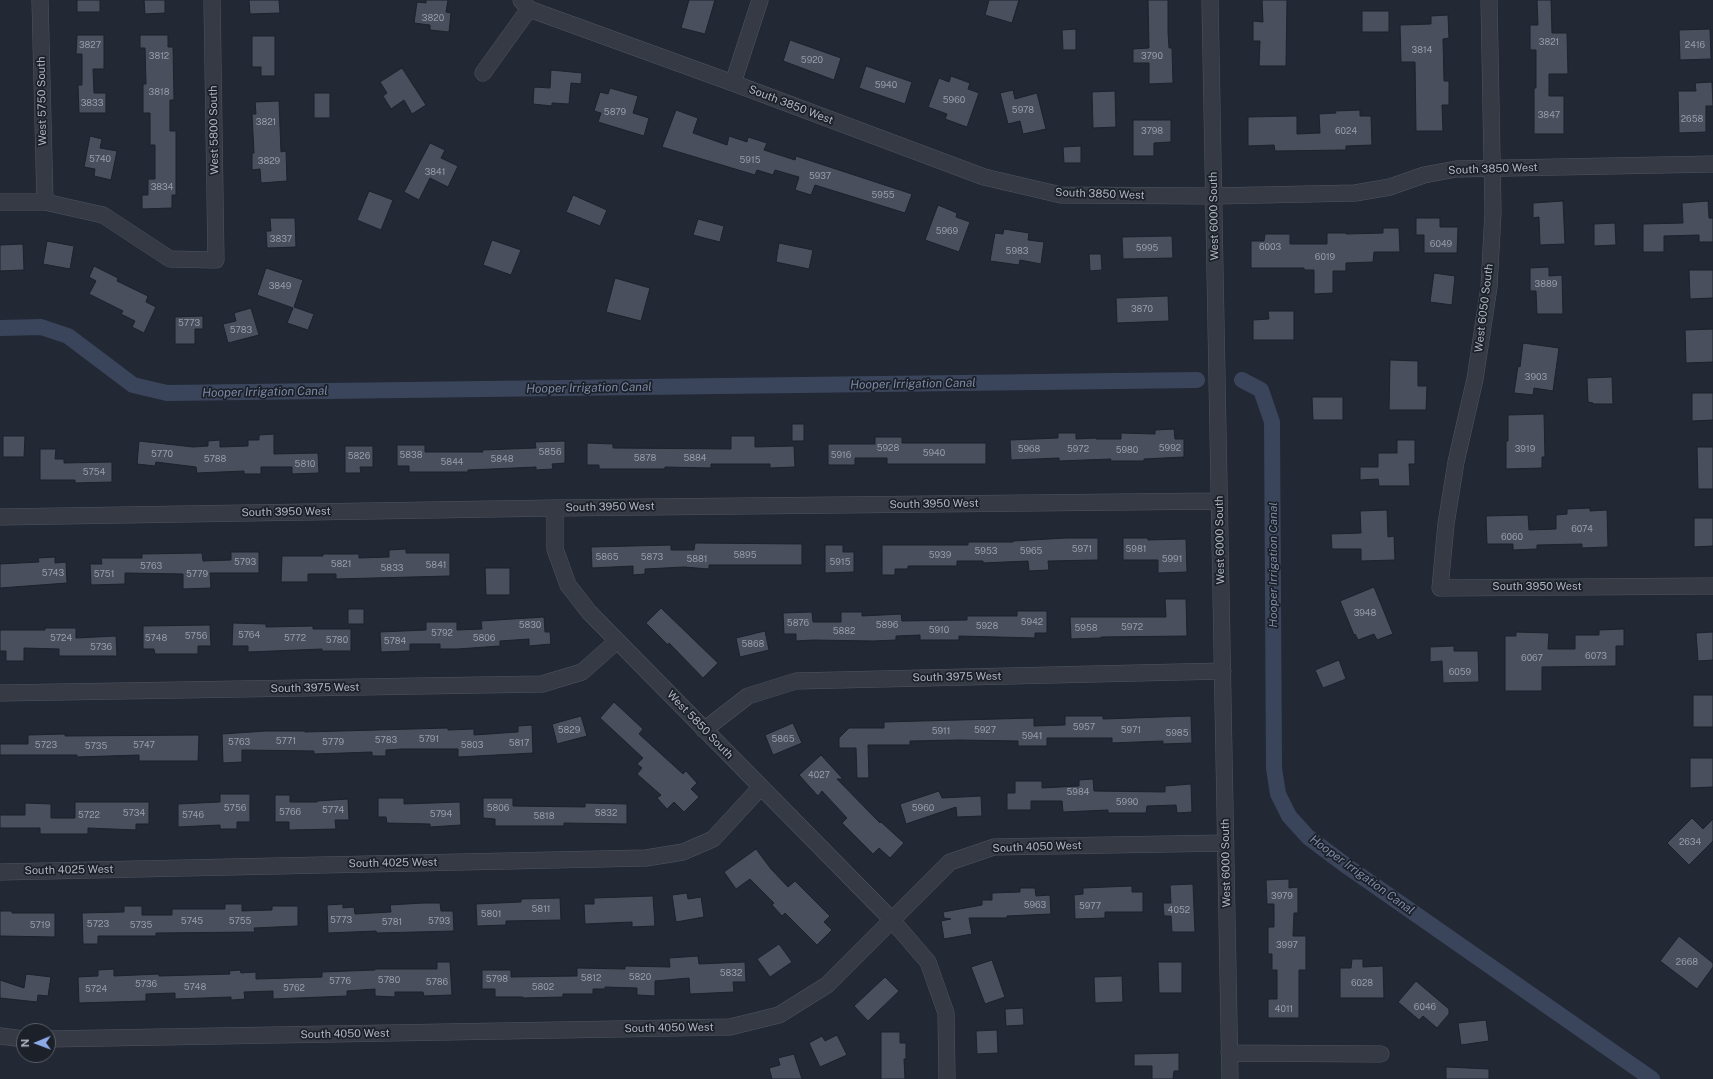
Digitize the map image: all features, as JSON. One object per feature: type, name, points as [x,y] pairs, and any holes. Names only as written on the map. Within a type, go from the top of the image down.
[{"type":"street","name":"West 5750 South","points":[[40,0],[45,202]]},
{"type":"street","name":"West 5800 South","points":[[45,202],[103,215],[170,259],[216,260],[212,0]]},
{"type":"street","points":[[733,83],[760,0]]},
{"type":"street","name":"West 6000 South","points":[[1210,0],[1230,1079]]},
{"type":"street","name":"West 6050 South","points":[[1440,588],[1446,524],[1456,462],[1475,379],[1489,287],[1493,212],[1489,0]]},
{"type":"street","points":[[483,73],[525,5]]},
{"type":"street","name":"South 3850 West","points":[[525,5],[984,177],[1061,195],[1214,196],[1355,193],[1390,187],[1424,175],[1450,170],[1713,164]]},
{"type":"street","points":[[0,202],[45,202]]},
{"type":"street","name":"South 3950 West","points":[[0,517],[555,508],[1219,501]]},
{"type":"street","name":"West 5850 South","points":[[555,508],[556,549],[568,585],[589,612],[891,920],[928,962],[946,1013],[947,1079]]},
{"type":"street","name":"South 3950 West","points":[[1440,588],[1713,586]]},
{"type":"street","name":"South 3975 West","points":[[0,693],[542,684],[582,672],[617,640]]},
{"type":"street","name":"South 3975 West","points":[[704,730],[748,696],[796,681],[1222,672]]},
{"type":"street","name":"South 4025 West","points":[[0,872],[646,858],[683,852],[713,839],[761,787]]},
{"type":"street","name":"South 4050 West","points":[[56,1039],[730,1027],[779,1015],[827,985],[950,862],[994,847],[1226,843]]},
{"type":"street","points":[[0,1036],[16,1038]]},
{"type":"street","points":[[1229,1053],[1381,1054]]},
{"type":"building","points":[[77,0],[100,0],[100,12],[77,12]]},
{"type":"building","points":[[144,0],[165,0],[165,13],[145,14]]},
{"type":"building","points":[[249,0],[279,0],[280,13],[250,14]]},
{"type":"building","points":[[426,0],[448,0],[446,12],[451,13],[449,32],[430,30],[430,25],[414,23],[417,2],[426,3]]},
{"type":"building","points":[[689,0],[715,0],[705,34],[681,28]]},
{"type":"building","points":[[989,0],[1019,0],[1012,23],[985,15]]},
{"type":"building","points":[[1148,0],[1168,0],[1168,32],[1169,48],[1172,48],[1173,83],[1149,84],[1149,63],[1133,63],[1133,49],[1149,48]]},
{"type":"building","points":[[1262,0],[1287,0],[1286,66],[1259,66],[1260,41],[1253,41],[1253,21],[1263,22]]},
{"type":"building","points":[[1537,0],[1551,0],[1552,33],[1567,33],[1568,74],[1549,74],[1549,96],[1564,96],[1564,134],[1534,134],[1536,50],[1530,50],[1530,25],[1538,25]]},
{"type":"building","points":[[1362,11],[1389,11],[1389,32],[1362,32]]},
{"type":"building","points":[[1448,15],[1449,38],[1443,39],[1444,81],[1449,81],[1449,105],[1442,105],[1443,131],[1416,131],[1415,62],[1401,62],[1400,25],[1431,24],[1431,16]]},
{"type":"building","points":[[1076,29],[1076,50],[1063,50],[1062,30]]},
{"type":"building","points":[[1710,29],[1711,59],[1680,60],[1679,30]]},
{"type":"building","points":[[77,35],[104,35],[104,69],[93,69],[94,93],[106,93],[106,113],[79,113],[78,85],[82,85],[82,54],[76,54]]},
{"type":"building","points":[[140,35],[168,35],[168,47],[173,47],[174,100],[170,100],[170,131],[176,131],[176,195],[172,195],[172,208],[142,209],[142,195],[148,195],[148,179],[155,179],[155,145],[150,145],[150,113],[143,113],[143,84],[146,84],[145,48],[140,48]]},
{"type":"building","points":[[252,36],[275,36],[275,76],[261,76],[261,67],[252,67]]},
{"type":"building","points":[[790,40],[841,58],[834,80],[783,61]]},
{"type":"building","points":[[866,66],[912,82],[905,104],[859,88]]},
{"type":"building","points":[[402,68],[426,105],[412,114],[404,100],[391,109],[383,96],[387,93],[380,82]]},
{"type":"building","points":[[551,70],[582,73],[581,84],[571,83],[569,104],[552,103],[552,106],[533,104],[534,87],[550,88]]},
{"type":"building","points":[[951,76],[970,83],[968,89],[979,93],[967,127],[945,119],[947,114],[928,107],[939,78],[949,82]]},
{"type":"building","points":[[1712,82],[1713,106],[1706,106],[1706,132],[1679,133],[1678,91],[1696,91],[1695,83]]},
{"type":"building","points":[[610,88],[638,96],[633,113],[649,118],[644,136],[598,122],[601,113],[594,111],[600,92],[608,94]]},
{"type":"building","points":[[1013,90],[1015,99],[1037,93],[1046,129],[1023,134],[1020,121],[1008,124],[1000,93]]},
{"type":"building","points":[[1115,91],[1116,127],[1093,128],[1092,92]]},
{"type":"building","points":[[314,93],[330,93],[330,118],[314,118]]},
{"type":"building","points":[[279,101],[281,152],[286,151],[287,181],[261,183],[260,169],[252,170],[252,153],[254,153],[252,114],[256,114],[255,102]]},
{"type":"building","points":[[676,110],[698,118],[693,133],[727,145],[729,136],[747,142],[748,137],[767,143],[764,150],[795,160],[796,156],[912,194],[905,213],[815,185],[811,195],[795,190],[799,177],[775,170],[773,175],[757,170],[755,175],[662,147]]},
{"type":"building","points":[[1360,110],[1360,116],[1371,116],[1372,145],[1346,146],[1346,150],[1275,151],[1274,145],[1248,146],[1248,117],[1297,116],[1297,134],[1320,133],[1319,114],[1336,113],[1335,111]]},
{"type":"building","points":[[1133,120],[1171,120],[1171,142],[1154,143],[1154,156],[1133,156]]},
{"type":"building","points":[[90,136],[102,139],[100,148],[117,151],[111,180],[94,176],[95,169],[84,167]]},
{"type":"building","points":[[430,143],[445,150],[441,158],[458,166],[448,187],[430,178],[419,200],[404,192]]},
{"type":"building","points":[[1081,146],[1081,163],[1064,163],[1063,147]]},
{"type":"building","points":[[369,191],[393,200],[381,230],[357,220]]},
{"type":"building","points":[[573,195],[607,210],[600,226],[566,212]]},
{"type":"building","points":[[1563,201],[1565,244],[1540,245],[1539,217],[1533,218],[1533,203]]},
{"type":"building","points":[[1708,201],[1709,218],[1713,218],[1713,242],[1699,242],[1699,235],[1664,236],[1664,252],[1643,252],[1643,224],[1683,223],[1682,203]]},
{"type":"building","points":[[938,205],[957,213],[956,217],[970,222],[959,252],[925,240]]},
{"type":"building","points":[[270,218],[295,218],[296,247],[267,248],[266,231],[271,231]]},
{"type":"building","points":[[1416,218],[1440,218],[1440,227],[1458,227],[1457,253],[1424,253],[1424,235],[1416,235]]},
{"type":"building","points":[[698,219],[724,226],[720,242],[693,235]]},
{"type":"building","points":[[1615,223],[1616,245],[1594,246],[1594,224]]},
{"type":"building","points":[[1383,228],[1399,228],[1400,252],[1374,252],[1373,262],[1346,263],[1346,271],[1333,271],[1333,293],[1314,294],[1314,270],[1304,270],[1304,268],[1251,268],[1251,241],[1264,241],[1265,234],[1290,234],[1290,244],[1327,244],[1327,233],[1383,233]]},
{"type":"building","points":[[1004,229],[1029,233],[1028,240],[1044,242],[1041,264],[1020,260],[1019,265],[990,261],[995,233],[1003,234]]},
{"type":"building","points":[[1172,236],[1173,258],[1123,259],[1122,237]]},
{"type":"building","points":[[492,240],[521,250],[511,275],[483,265]]},
{"type":"building","points":[[47,241],[74,246],[70,269],[43,264]]},
{"type":"building","points":[[779,243],[813,250],[809,269],[776,262]]},
{"type":"building","points":[[23,244],[24,270],[0,271],[0,245]]},
{"type":"building","points":[[1089,254],[1101,254],[1102,270],[1090,271]]},
{"type":"building","points":[[94,266],[118,278],[117,281],[148,296],[146,302],[156,307],[144,333],[132,327],[135,321],[121,314],[123,311],[89,294],[96,281],[89,277]]},
{"type":"building","points":[[1549,267],[1549,276],[1562,275],[1563,314],[1537,314],[1536,291],[1530,291],[1530,268]]},
{"type":"building","points":[[266,268],[303,280],[294,307],[314,314],[308,330],[287,323],[293,308],[257,295]]},
{"type":"building","points":[[1689,270],[1713,270],[1713,298],[1690,299]]},
{"type":"building","points":[[1434,273],[1455,276],[1452,305],[1430,302]]},
{"type":"building","points":[[615,278],[650,288],[641,321],[606,312]]},
{"type":"building","points":[[1168,296],[1169,321],[1117,323],[1116,298]]},
{"type":"building","points":[[251,308],[259,335],[228,343],[223,324],[236,321],[234,313]]},
{"type":"building","points":[[1268,311],[1294,311],[1294,340],[1253,340],[1253,320],[1269,319]]},
{"type":"building","points":[[203,316],[203,329],[195,329],[195,344],[175,344],[175,317]]},
{"type":"building","points":[[1713,329],[1713,362],[1686,363],[1685,330]]},
{"type":"building","points":[[1523,343],[1559,348],[1553,391],[1534,388],[1533,395],[1514,393],[1518,366],[1520,367]]},
{"type":"building","points":[[1390,360],[1418,361],[1418,386],[1427,386],[1426,410],[1389,410]]},
{"type":"building","points":[[1612,377],[1613,404],[1593,404],[1588,402],[1587,378]]},
{"type":"building","points":[[1692,393],[1713,393],[1713,420],[1692,421]]},
{"type":"building","points":[[1312,397],[1343,397],[1343,420],[1313,420]]},
{"type":"building","points":[[1544,414],[1545,457],[1542,457],[1542,468],[1506,469],[1508,415]]},
{"type":"building","points":[[792,424],[804,424],[804,441],[792,441]]},
{"type":"building","points":[[1174,429],[1175,439],[1184,439],[1184,457],[1144,459],[1144,461],[1110,461],[1111,459],[1059,461],[1059,458],[1011,460],[1010,440],[1058,438],[1058,433],[1076,433],[1076,439],[1121,439],[1121,433],[1155,434],[1155,430]]},
{"type":"building","points":[[274,434],[274,454],[318,453],[319,473],[292,474],[292,467],[261,467],[261,474],[244,474],[244,471],[197,473],[196,467],[156,462],[155,466],[137,464],[139,441],[193,447],[208,446],[208,441],[220,440],[220,447],[248,446],[248,440],[259,440],[259,435]]},
{"type":"building","points":[[3,436],[25,436],[24,457],[3,457]]},
{"type":"building","points":[[731,436],[755,436],[755,447],[794,446],[795,467],[770,468],[770,464],[711,464],[711,468],[665,467],[665,469],[599,469],[599,465],[587,465],[587,443],[613,444],[613,448],[731,449]]},
{"type":"building","points":[[875,437],[902,437],[902,443],[986,443],[986,464],[887,464],[887,458],[855,458],[855,465],[828,465],[828,444],[875,444]]},
{"type":"building","points":[[1397,440],[1415,440],[1415,464],[1409,464],[1410,486],[1379,486],[1378,479],[1360,480],[1360,467],[1378,467],[1378,453],[1397,453]]},
{"type":"building","points":[[565,441],[565,463],[552,464],[553,469],[536,470],[536,467],[468,470],[468,472],[409,472],[409,466],[397,466],[397,445],[425,445],[425,452],[483,452],[482,450],[536,448],[535,442]]},
{"type":"building","points":[[345,446],[373,446],[373,467],[360,467],[361,473],[345,473]]},
{"type":"building","points":[[1697,447],[1713,447],[1713,489],[1698,489]]},
{"type":"building","points":[[40,449],[56,449],[55,459],[64,459],[64,463],[112,462],[112,482],[75,483],[75,480],[40,480]]},
{"type":"building","points":[[1590,508],[1590,511],[1607,510],[1608,547],[1582,548],[1582,544],[1537,545],[1537,549],[1513,550],[1513,544],[1487,544],[1486,516],[1528,515],[1529,530],[1556,529],[1556,515],[1567,514],[1567,509]]},
{"type":"building","points":[[1387,510],[1388,537],[1394,536],[1395,560],[1361,561],[1361,549],[1332,549],[1331,534],[1361,533],[1360,511]]},
{"type":"building","points":[[1694,518],[1713,518],[1713,546],[1694,547]]},
{"type":"building","points":[[1066,538],[1098,538],[1098,560],[1048,561],[1049,570],[1029,571],[1028,561],[983,563],[983,561],[957,561],[957,566],[908,566],[908,569],[895,569],[895,575],[882,575],[882,545],[968,545],[968,542],[1013,542]]},
{"type":"building","points":[[1123,538],[1148,538],[1148,540],[1186,539],[1187,572],[1158,573],[1158,560],[1123,560]]},
{"type":"building","points":[[695,543],[802,544],[802,565],[709,565],[709,569],[684,567],[645,569],[645,574],[633,575],[633,566],[592,568],[591,547],[671,545],[671,550],[694,550]]},
{"type":"building","points":[[825,545],[843,545],[843,552],[854,552],[854,572],[825,573]]},
{"type":"building","points":[[406,549],[406,553],[450,553],[450,576],[336,579],[336,574],[308,574],[308,582],[281,582],[282,556],[359,554],[359,558],[389,557],[389,550]]},
{"type":"building","points":[[231,552],[259,552],[259,573],[210,573],[211,588],[183,589],[183,574],[125,573],[125,584],[91,585],[90,564],[102,564],[101,558],[142,558],[142,554],[202,553],[203,561],[231,560]]},
{"type":"building","points":[[55,557],[55,563],[66,562],[67,583],[0,588],[0,564],[39,562],[38,558]]},
{"type":"building","points":[[485,568],[510,568],[510,595],[486,595]]},
{"type":"building","points":[[1374,587],[1393,634],[1377,640],[1374,634],[1358,640],[1355,634],[1354,635],[1340,601]]},
{"type":"building","points":[[1165,599],[1186,599],[1187,636],[1101,637],[1071,639],[1070,617],[1166,617]]},
{"type":"building","points":[[661,608],[718,663],[703,678],[669,643],[668,645],[646,623]]},
{"type":"building","points":[[348,609],[364,609],[364,624],[348,624]]},
{"type":"building","points":[[1017,611],[1047,611],[1047,633],[1035,633],[1035,638],[959,636],[959,640],[920,640],[920,635],[896,636],[896,640],[873,641],[796,641],[796,634],[784,634],[783,613],[812,612],[813,622],[841,622],[841,612],[862,612],[862,616],[901,614],[902,621],[967,620],[967,616],[1017,616]]},
{"type":"building","points":[[544,617],[545,632],[550,632],[551,644],[529,646],[529,639],[500,641],[500,646],[440,649],[440,644],[410,644],[410,651],[381,652],[380,632],[426,630],[426,622],[457,622],[457,630],[482,629],[481,621]]},
{"type":"building","points":[[233,623],[266,624],[266,627],[313,626],[313,629],[351,629],[351,651],[322,651],[322,649],[248,652],[248,646],[232,646]]},
{"type":"building","points":[[210,625],[211,646],[198,646],[198,654],[155,654],[154,649],[143,649],[143,626]]},
{"type":"building","points":[[45,628],[76,628],[76,638],[116,636],[117,656],[59,656],[59,649],[24,648],[24,661],[6,661],[6,651],[0,651],[0,630],[45,630]]},
{"type":"building","points":[[1624,629],[1624,646],[1616,646],[1616,666],[1542,667],[1542,691],[1505,691],[1505,636],[1516,636],[1516,632],[1549,633],[1548,649],[1575,649],[1575,635],[1599,635],[1599,630]]},
{"type":"building","points":[[765,631],[769,650],[740,657],[736,638]]},
{"type":"building","points":[[1713,632],[1713,660],[1698,661],[1696,633]]},
{"type":"building","points":[[1454,646],[1454,651],[1478,651],[1479,682],[1443,683],[1442,661],[1430,662],[1430,647]]},
{"type":"building","points":[[1339,660],[1346,679],[1323,688],[1315,670]]},
{"type":"building","points":[[1693,695],[1713,695],[1713,727],[1693,727]]},
{"type":"building","points":[[614,702],[643,729],[639,734],[683,774],[686,771],[697,783],[691,789],[699,797],[684,812],[674,802],[667,809],[657,798],[661,795],[637,774],[642,768],[637,764],[643,758],[600,718]]},
{"type":"building","points":[[581,716],[587,736],[557,744],[552,724]]},
{"type":"building","points":[[1065,716],[1103,716],[1103,719],[1191,716],[1192,743],[1163,744],[1163,741],[1112,743],[1112,738],[1047,738],[1047,746],[1018,746],[1018,741],[960,740],[910,741],[910,745],[868,745],[869,778],[857,778],[856,748],[839,748],[839,738],[849,728],[884,728],[884,722],[1034,718],[1034,726],[1065,725]]},
{"type":"building","points":[[793,723],[802,743],[773,755],[765,735]]},
{"type":"building","points":[[532,725],[533,753],[458,757],[458,749],[386,750],[386,756],[372,756],[372,752],[314,754],[314,751],[242,750],[242,762],[223,763],[222,734],[266,731],[305,732],[448,728],[448,730],[474,729],[474,735],[518,732],[518,726]]},
{"type":"building","points":[[65,734],[65,736],[199,735],[198,761],[139,761],[139,755],[77,757],[77,755],[0,755],[0,744],[28,744],[28,735]]},
{"type":"building","points":[[821,755],[843,779],[837,779],[880,823],[881,822],[904,843],[890,858],[879,848],[873,854],[842,823],[847,818],[822,791],[818,796],[799,775]]},
{"type":"building","points":[[1690,758],[1713,758],[1713,787],[1690,788]]},
{"type":"building","points":[[1093,779],[1094,791],[1165,792],[1165,786],[1191,784],[1192,812],[1177,813],[1176,805],[1147,806],[1146,813],[1108,813],[1108,810],[1063,812],[1062,801],[1031,801],[1031,810],[1007,810],[1007,793],[1015,793],[1015,781],[1042,781],[1042,788],[1079,786],[1079,780]]},
{"type":"building","points":[[939,791],[942,798],[981,796],[982,816],[957,817],[956,807],[906,824],[900,804]]},
{"type":"building","points":[[220,794],[250,794],[250,822],[237,822],[237,829],[220,829],[220,825],[178,827],[178,804],[220,802]]},
{"type":"building","points":[[275,795],[290,795],[290,802],[317,802],[348,799],[349,820],[335,820],[336,829],[289,830],[289,822],[275,822]]},
{"type":"building","points":[[378,798],[404,798],[404,804],[460,802],[461,825],[430,827],[430,824],[387,823],[386,817],[378,817]]},
{"type":"building","points":[[483,798],[513,798],[513,806],[585,807],[585,803],[627,804],[627,824],[564,823],[564,826],[495,826],[495,819],[483,818]]},
{"type":"building","points":[[75,802],[149,802],[149,824],[136,824],[136,830],[88,828],[88,834],[40,834],[40,828],[0,828],[0,815],[25,815],[25,803],[51,804],[51,818],[75,818]]},
{"type":"building","points":[[1692,818],[1703,829],[1713,819],[1713,841],[1689,865],[1667,843]]},
{"type":"building","points":[[756,849],[771,869],[788,887],[795,881],[830,916],[824,922],[832,930],[817,945],[785,913],[782,916],[772,905],[774,903],[750,879],[736,889],[724,872]]},
{"type":"building","points":[[1289,879],[1289,888],[1298,887],[1298,913],[1294,913],[1293,936],[1306,936],[1306,970],[1299,970],[1299,1018],[1268,1018],[1268,999],[1277,999],[1277,970],[1272,970],[1272,954],[1268,954],[1268,927],[1274,927],[1274,904],[1267,904],[1266,880]]},
{"type":"building","points":[[1193,884],[1195,932],[1172,932],[1171,916],[1164,916],[1163,903],[1171,903],[1170,885]]},
{"type":"building","points":[[1132,886],[1132,892],[1143,892],[1143,912],[1105,912],[1105,918],[1075,919],[1074,895],[1083,894],[1083,888]]},
{"type":"building","points":[[1020,888],[1035,888],[1036,896],[1050,895],[1051,914],[1007,916],[1007,918],[969,918],[972,934],[944,939],[941,921],[951,919],[944,918],[943,912],[982,905],[982,900],[992,900],[992,893],[1020,892]]},
{"type":"building","points":[[687,893],[688,899],[701,897],[704,917],[676,922],[672,895]]},
{"type":"building","points":[[653,896],[655,926],[632,927],[632,922],[585,924],[584,904],[594,904],[594,898]]},
{"type":"building","points":[[560,898],[561,920],[506,921],[506,925],[477,926],[476,904],[521,902],[521,899]]},
{"type":"building","points":[[440,903],[441,911],[453,911],[454,931],[377,933],[376,931],[328,933],[327,905],[343,904],[343,908],[354,907],[355,914],[391,912],[390,905]]},
{"type":"building","points":[[225,904],[242,904],[242,911],[272,910],[272,906],[298,906],[298,926],[254,928],[255,932],[156,933],[156,936],[98,936],[98,944],[83,944],[82,913],[124,912],[124,906],[142,906],[142,915],[172,915],[172,909],[225,909]]},
{"type":"building","points":[[0,911],[12,911],[12,913],[55,913],[55,937],[0,936]]},
{"type":"building","points":[[1679,936],[1713,963],[1713,967],[1697,989],[1660,961]]},
{"type":"building","points":[[779,944],[792,962],[770,977],[757,959]]},
{"type":"building","points":[[698,956],[699,964],[745,962],[746,982],[733,982],[734,992],[690,994],[689,978],[655,981],[655,996],[637,995],[637,988],[605,987],[605,989],[593,989],[593,994],[563,994],[563,997],[495,997],[495,989],[482,989],[482,970],[511,970],[511,977],[577,976],[577,968],[625,969],[625,966],[670,967],[669,958]]},
{"type":"building","points":[[1352,959],[1363,959],[1363,967],[1383,966],[1384,998],[1340,998],[1340,968],[1351,968]]},
{"type":"building","points":[[992,960],[1005,997],[985,1004],[971,967]]},
{"type":"building","points":[[437,962],[450,962],[452,995],[424,996],[423,992],[395,992],[395,997],[375,996],[375,989],[347,991],[347,996],[273,999],[273,991],[244,992],[245,999],[231,1000],[231,997],[175,999],[175,993],[146,994],[146,1001],[79,1003],[78,977],[98,976],[98,970],[114,969],[114,976],[159,974],[159,976],[230,974],[229,971],[240,970],[241,973],[256,972],[256,979],[322,977],[322,972],[375,969],[437,969]]},
{"type":"building","points":[[1158,962],[1182,962],[1182,993],[1159,993]]},
{"type":"building","points":[[26,974],[51,977],[48,996],[38,995],[37,1002],[0,998],[0,980],[24,988]]},
{"type":"building","points":[[1122,976],[1123,1002],[1095,1003],[1094,977]]},
{"type":"building","points":[[885,977],[899,991],[868,1021],[854,1006]]},
{"type":"building","points":[[1416,981],[1449,1009],[1449,1014],[1437,1028],[1423,1016],[1419,1020],[1398,1002]]},
{"type":"building","points":[[1023,1008],[1024,1025],[1006,1026],[1005,1009]]},
{"type":"building","points":[[1486,1020],[1489,1041],[1461,1045],[1458,1023]]},
{"type":"building","points":[[997,1030],[998,1053],[977,1054],[976,1031]]},
{"type":"building","points":[[881,1032],[900,1032],[900,1043],[906,1043],[906,1059],[904,1059],[905,1079],[881,1079]]},
{"type":"building","points":[[837,1035],[847,1055],[820,1067],[809,1043],[822,1036],[825,1041]]},
{"type":"building","points":[[1179,1053],[1179,1071],[1174,1071],[1173,1079],[1152,1079],[1152,1066],[1134,1066],[1134,1054]]},
{"type":"building","points":[[794,1054],[802,1079],[772,1079],[769,1068],[780,1065],[778,1058]]},
{"type":"building","points":[[1446,1067],[1489,1069],[1489,1079],[1446,1079]]},
{"type":"waterway","name":"Hooper Irrigation Canal","points":[[0,328],[41,327],[68,336],[133,385],[167,393],[1197,380]]},
{"type":"waterway","name":"Hooper Irrigation Canal","points":[[1242,380],[1261,390],[1272,422],[1274,768],[1278,794],[1289,816],[1308,837],[1348,867],[1652,1079]]}]
